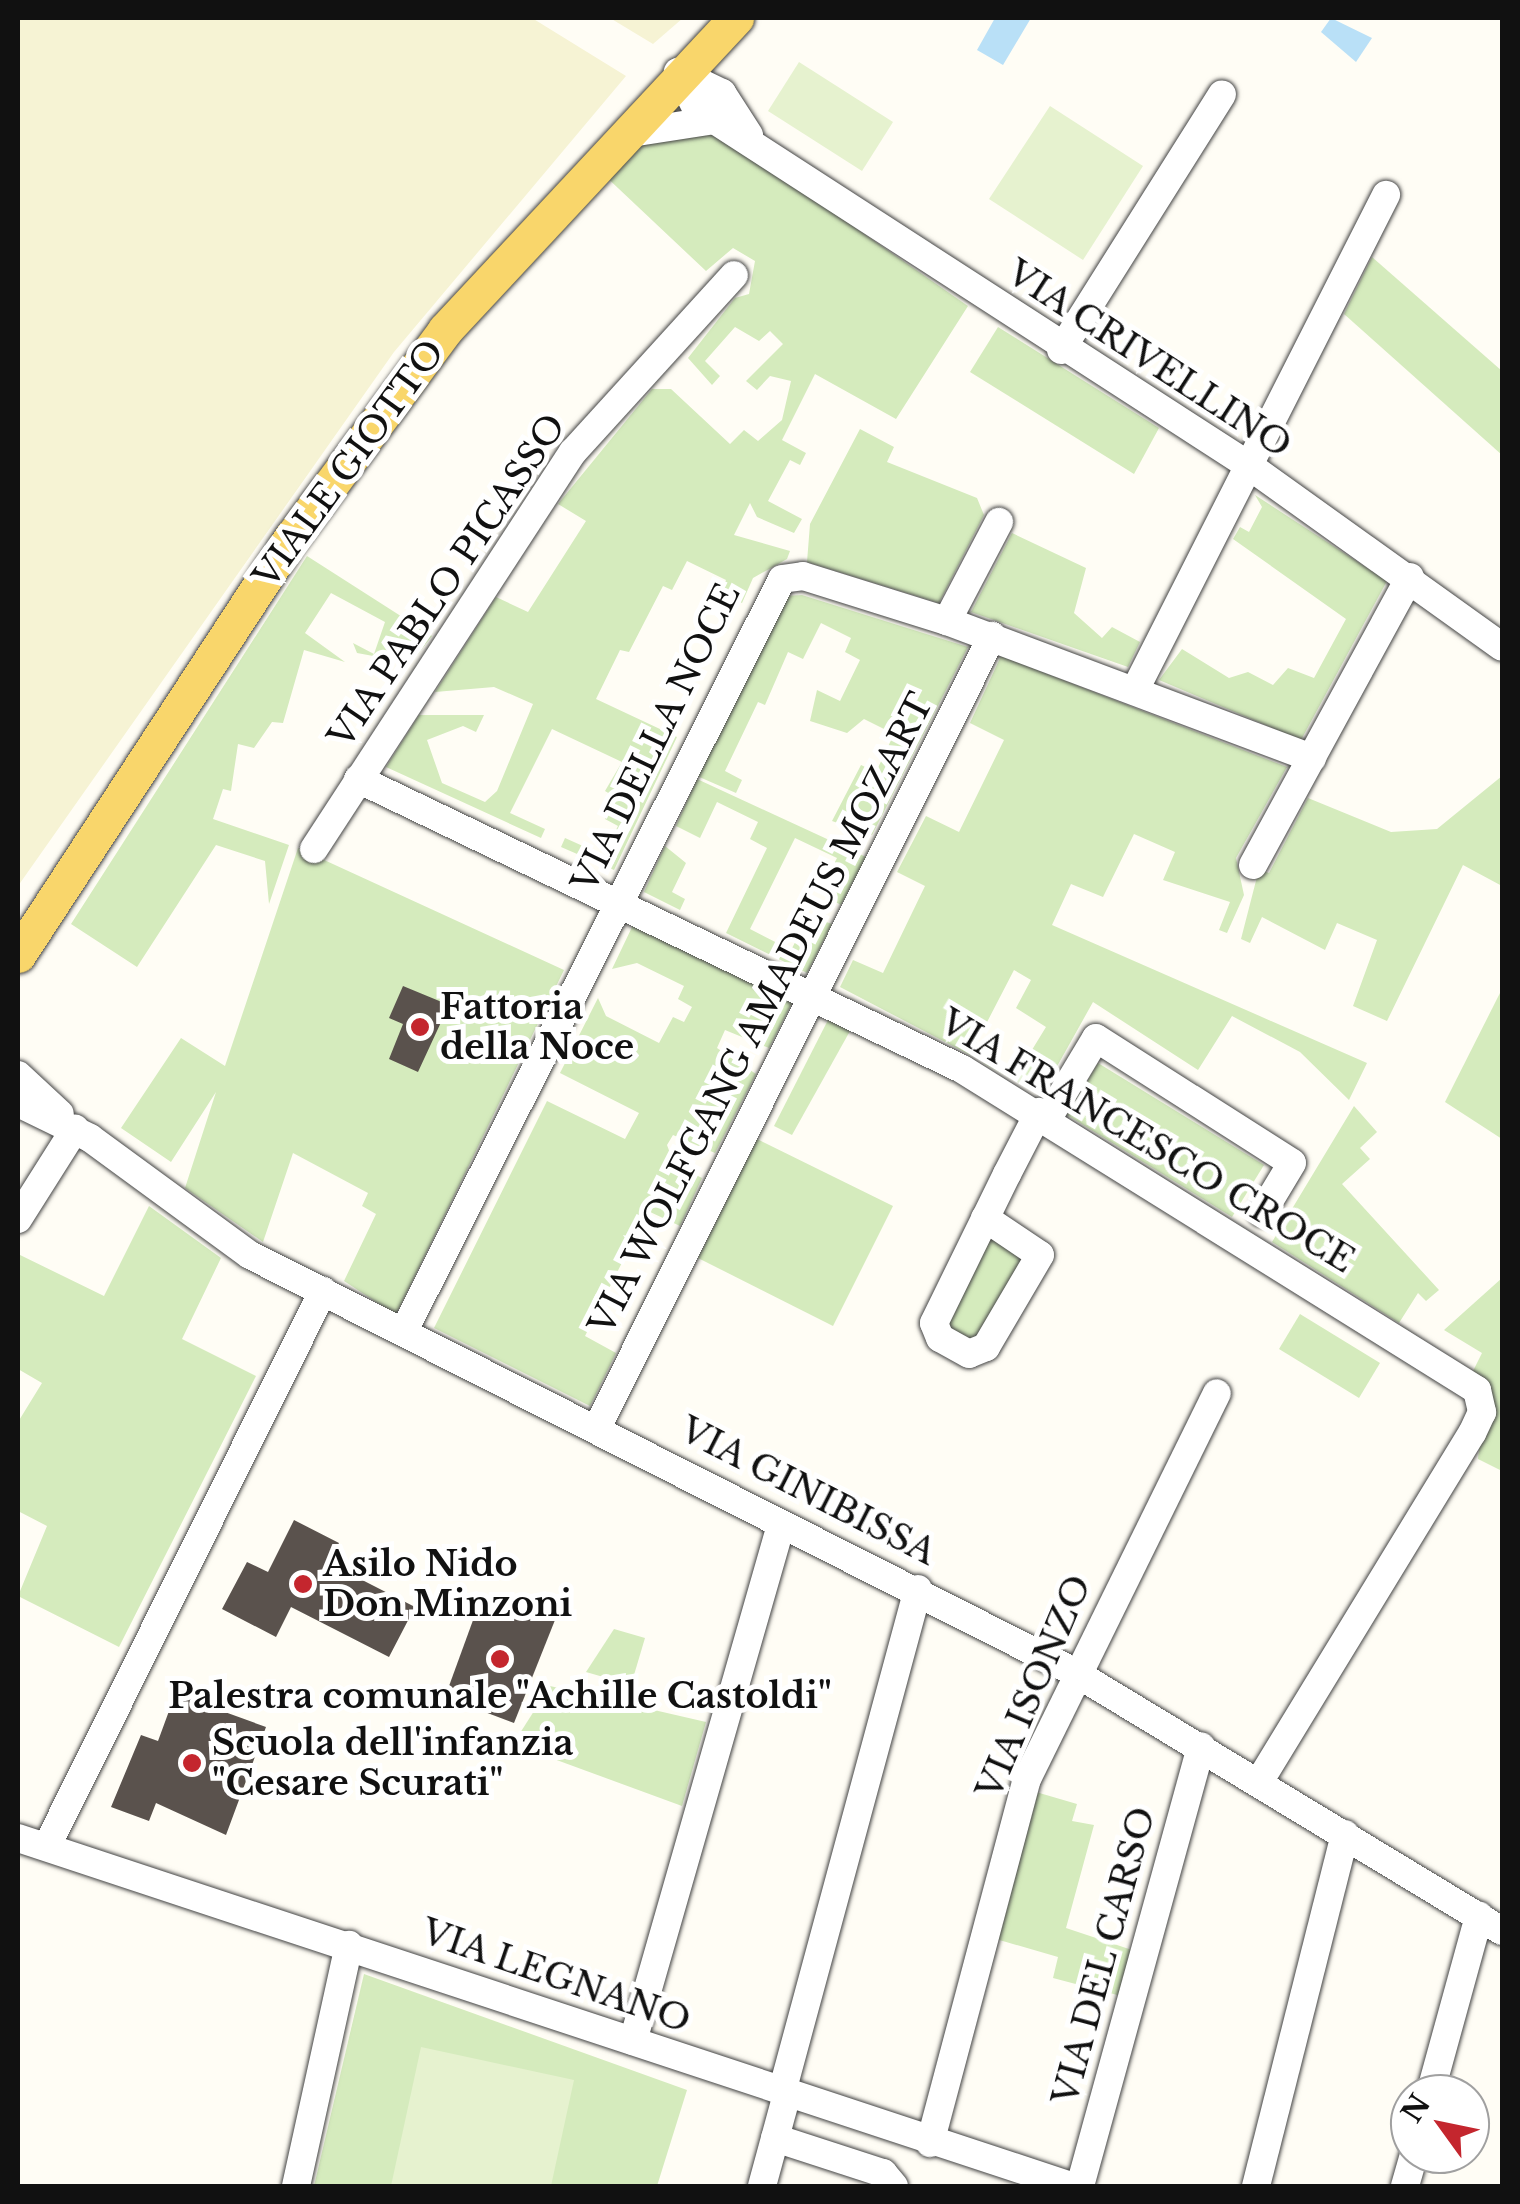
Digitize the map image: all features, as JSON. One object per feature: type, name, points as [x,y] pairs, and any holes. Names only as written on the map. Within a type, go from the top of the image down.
[{"type":"main road","name":"VIALE GIOTTO","points":[[18,956],[292,538],[445,330],[614,140],[733,21]]},
{"type":"street","points":[[614,140],[719,106],[733,21]]},
{"type":"street","name":"VIA CRIVELLINO","points":[[678,72],[696,108],[719,106],[752,140],[1061,350],[1248,465],[1500,640]]},
{"type":"street","points":[[1061,350],[1222,94]]},
{"type":"street","points":[[1136,688],[1386,195]]},
{"type":"street","name":"VIA PABLO PICASSO","points":[[314,849],[573,452],[734,274]]},
{"type":"street","points":[[948,621],[998,522]]},
{"type":"street","name":"VIA DELLA NOCE","points":[[406,1329],[770,589],[803,576],[948,621],[1136,688],[1312,758]]},
{"type":"street","points":[[1253,865],[1410,577]]},
{"type":"street","name":"VIA WOLFGANG AMADEUS MOZART","points":[[598,1426],[992,636]]},
{"type":"street","name":"VIA FRANCESCO CROCE","points":[[358,779],[618,899],[1043,1115],[1477,1390],[1482,1412],[1472,1433],[1259,1782]]},
{"type":"street","points":[[985,1218],[1040,1254],[986,1347],[969,1354],[940,1338],[934,1324],[985,1218],[1043,1115],[1096,1038],[1292,1163],[1262,1213]]},
{"type":"street","name":"VIA GINIBISSA","points":[[18,1058],[52,1106]]},
{"type":"street","name":"VIA GINIBISSA","points":[[18,1075],[75,1129],[220,1238],[598,1426],[781,1525],[918,1589],[1074,1672],[1495,1922]]},
{"type":"street","name":"VIA GINIBISSA","points":[[18,1103],[75,1129]]},
{"type":"street","points":[[18,1219],[75,1129]]},
{"type":"street","points":[[48,1846],[323,1292]]},
{"type":"street","name":"VIA ISONZO","points":[[930,2143],[1026,1781],[1074,1672],[1217,1393]]},
{"type":"street","points":[[632,2041],[781,1525]]},
{"type":"street","points":[[762,2186],[918,1589]]},
{"type":"street","name":"VIA DEL CARSO","points":[[1080,2186],[1201,1746]]},
{"type":"street","points":[[1256,2186],[1345,1834]]},
{"type":"street","name":"VIA LEGNANO","points":[[18,1838],[349,1945],[930,2143],[1071,2186]]},
{"type":"street","points":[[1438,2074],[1495,1922]]},
{"type":"street","points":[[296,2186],[349,1945]]},
{"type":"street","points":[[775,2138],[883,2173],[894,2186]]},
{"type":"shaded area","points":[[18,18],[532,18],[626,76],[394,352],[18,886]]},
{"type":"shaded area","points":[[610,18],[683,18],[653,44]]},
{"type":"green space","points":[[799,62],[893,122],[862,171],[768,111]]},
{"type":"green space","points":[[1050,106],[1143,166],[1083,260],[989,199]]},
{"type":"green space","points":[[716,131],[968,306],[896,419],[815,374],[782,440],[806,453],[800,465],[790,460],[768,501],[802,519],[794,533],[757,517],[750,503],[734,535],[790,551],[787,559],[753,578],[742,603],[720,593],[726,580],[687,561],[672,590],[663,586],[629,652],[620,650],[596,699],[677,737],[614,870],[561,847],[565,838],[603,855],[618,826],[605,819],[615,797],[605,791],[622,762],[552,729],[510,813],[545,829],[541,838],[386,767],[419,715],[484,715],[476,732],[463,726],[427,740],[442,783],[485,802],[497,791],[533,704],[494,687],[435,692],[496,597],[528,612],[586,521],[558,504],[652,389],[671,389],[730,444],[744,430],[758,441],[782,420],[791,381],[770,376],[757,390],[746,381],[783,344],[770,331],[759,341],[735,327],[705,361],[720,376],[712,385],[688,358],[735,298],[749,294],[755,261],[733,248],[706,271],[601,172],[639,134]]},
{"type":"green space","points":[[1372,257],[1502,371],[1502,455],[1344,314]]},
{"type":"green space","points":[[998,327],[1159,428],[1134,474],[970,372]]},
{"type":"green space","points":[[860,429],[894,447],[887,462],[977,498],[984,515],[939,603],[807,562],[810,524]]},
{"type":"green space","points":[[1255,495],[1387,581],[1301,740],[1159,680],[1182,649],[1229,678],[1248,672],[1273,685],[1288,668],[1314,678],[1346,619],[1233,539],[1240,527],[1249,532],[1262,507]]},
{"type":"green space","points":[[1012,533],[1086,568],[1074,613],[1102,638],[1112,627],[1140,642],[1128,667],[971,612]]},
{"type":"green space","points":[[307,556],[432,636],[411,663],[357,653],[353,643],[374,654],[385,622],[331,593],[305,633],[345,662],[304,650],[283,723],[272,722],[254,748],[238,744],[231,791],[223,789],[213,819],[289,845],[269,904],[265,861],[216,845],[137,967],[71,924]]},
{"type":"green space","points":[[802,595],[968,647],[872,835],[832,821],[861,765],[876,772],[894,734],[864,719],[847,733],[810,721],[817,690],[840,701],[860,660],[845,652],[851,638],[821,623],[803,659],[788,652],[765,705],[758,702],[725,771],[742,780],[736,793],[697,776],[785,596]]},
{"type":"green space","points":[[1001,656],[1287,767],[1236,858],[1244,895],[1227,933],[1219,930],[1230,902],[1163,880],[1175,852],[1134,834],[1103,897],[1071,884],[1052,925],[1367,1063],[1349,1100],[1300,1052],[1232,1016],[1198,1070],[1093,1002],[1041,1095],[981,1062],[1016,1076],[1046,1027],[1016,1008],[1031,980],[1014,970],[970,1055],[840,987],[853,960],[883,973],[925,886],[897,872],[926,816],[959,832],[1004,740],[970,723]]},
{"type":"green space","points":[[1502,776],[1502,886],[1463,865],[1387,1021],[1353,1006],[1377,940],[1337,923],[1325,950],[1262,917],[1250,943],[1241,939],[1259,869],[1269,873],[1308,798],[1391,832],[1437,829]]},
{"type":"green space","points":[[697,779],[866,857],[841,905],[819,893],[837,858],[795,838],[750,929],[791,950],[809,916],[832,924],[807,973],[726,933],[767,848],[750,839],[758,822],[717,802],[700,838],[676,826]]},
{"type":"green space","points":[[665,846],[686,863],[672,892],[685,899],[680,910],[644,892]]},
{"type":"green space","points":[[298,848],[564,970],[396,1315],[344,1281],[376,1214],[362,1206],[368,1193],[293,1153],[263,1242],[185,1188],[216,1092],[171,1162],[121,1128],[181,1038],[225,1066]]},
{"type":"green space","points":[[633,925],[792,1003],[769,1048],[725,1030],[717,1048],[756,1074],[715,1153],[673,1135],[667,1145],[674,1164],[702,1178],[680,1226],[648,1211],[585,1336],[616,1353],[590,1406],[434,1328],[547,1101],[625,1139],[639,1113],[560,1073],[598,998],[606,1016],[659,1043],[673,1017],[684,1022],[692,1007],[678,999],[684,986],[637,963],[612,969]]},
{"type":"green space","points":[[1502,989],[1502,1139],[1445,1102]]},
{"type":"green space","points":[[828,1020],[850,1031],[792,1135],[774,1126]]},
{"type":"green space","points":[[1098,1063],[1264,1165],[1232,1217],[1067,1115]]},
{"type":"green space","points":[[1354,1106],[1377,1132],[1360,1148],[1370,1159],[1342,1184],[1439,1290],[1426,1301],[1418,1293],[1399,1323],[1272,1242]]},
{"type":"green space","points":[[757,1139],[893,1206],[833,1326],[698,1258]]},
{"type":"green space","points":[[149,1206],[221,1258],[182,1339],[256,1376],[119,1647],[18,1596],[47,1526],[18,1511],[18,1422],[42,1383],[18,1369],[18,1254],[104,1296]]},
{"type":"green space","points":[[994,1230],[1029,1256],[976,1345],[942,1329]]},
{"type":"green space","points":[[1502,1278],[1502,1471],[1478,1459],[1486,1385],[1473,1371],[1482,1353],[1444,1330]]},
{"type":"green space","points":[[1300,1314],[1380,1363],[1359,1398],[1279,1349]]},
{"type":"green space","points":[[614,1629],[645,1638],[631,1685],[586,1672]]},
{"type":"green space","points":[[550,1686],[706,1722],[682,1806],[513,1744]]},
{"type":"green space","points":[[1036,1792],[1077,1804],[1072,1821],[1094,1825],[1066,1928],[1132,1950],[1121,1996],[1053,1978],[1058,1957],[996,1939]]},
{"type":"green space","points":[[364,1974],[687,2090],[657,2186],[314,2186]]},
{"type":"green space","points":[[421,2047],[574,2080],[551,2186],[391,2186]]},
{"type":"water","points":[[995,18],[1031,18],[1003,65],[977,50]]},
{"type":"water","points":[[1331,18],[1372,38],[1356,62],[1321,32]]},
{"type":"building","name":"Fattoria della Noce","points":[[403,986],[449,1005],[418,1072],[389,1059],[403,1024],[389,1018]]},
{"type":"building","name":"Asilo Nido Don Minzoni","points":[[294,1520],[339,1543],[329,1563],[415,1607],[389,1657],[291,1607],[276,1637],[222,1609],[247,1562],[268,1572]]},
{"type":"building","name":"Palestra comunale \"Achille Castoldi\"","points":[[495,1598],[555,1620],[514,1723],[445,1697],[480,1601]]},
{"type":"building","name":"Scuola dell'infanzia \"Cesare Scurati\"","points":[[180,1681],[216,1694],[211,1707],[266,1727],[226,1835],[156,1803],[149,1821],[111,1807],[141,1735],[158,1741]]},
{"type":"place","name":"Fattoria della Noce","points":[[420,1027]]},
{"type":"place","name":"Asilo Nido Don Minzoni","points":[[303,1584]]},
{"type":"place","name":"Palestra comunale \"Achille Castoldi\"","points":[[500,1659]]},
{"type":"place","name":"Scuola dell'infanzia \"Cesare Scurati\"","points":[[192,1763]]}]
